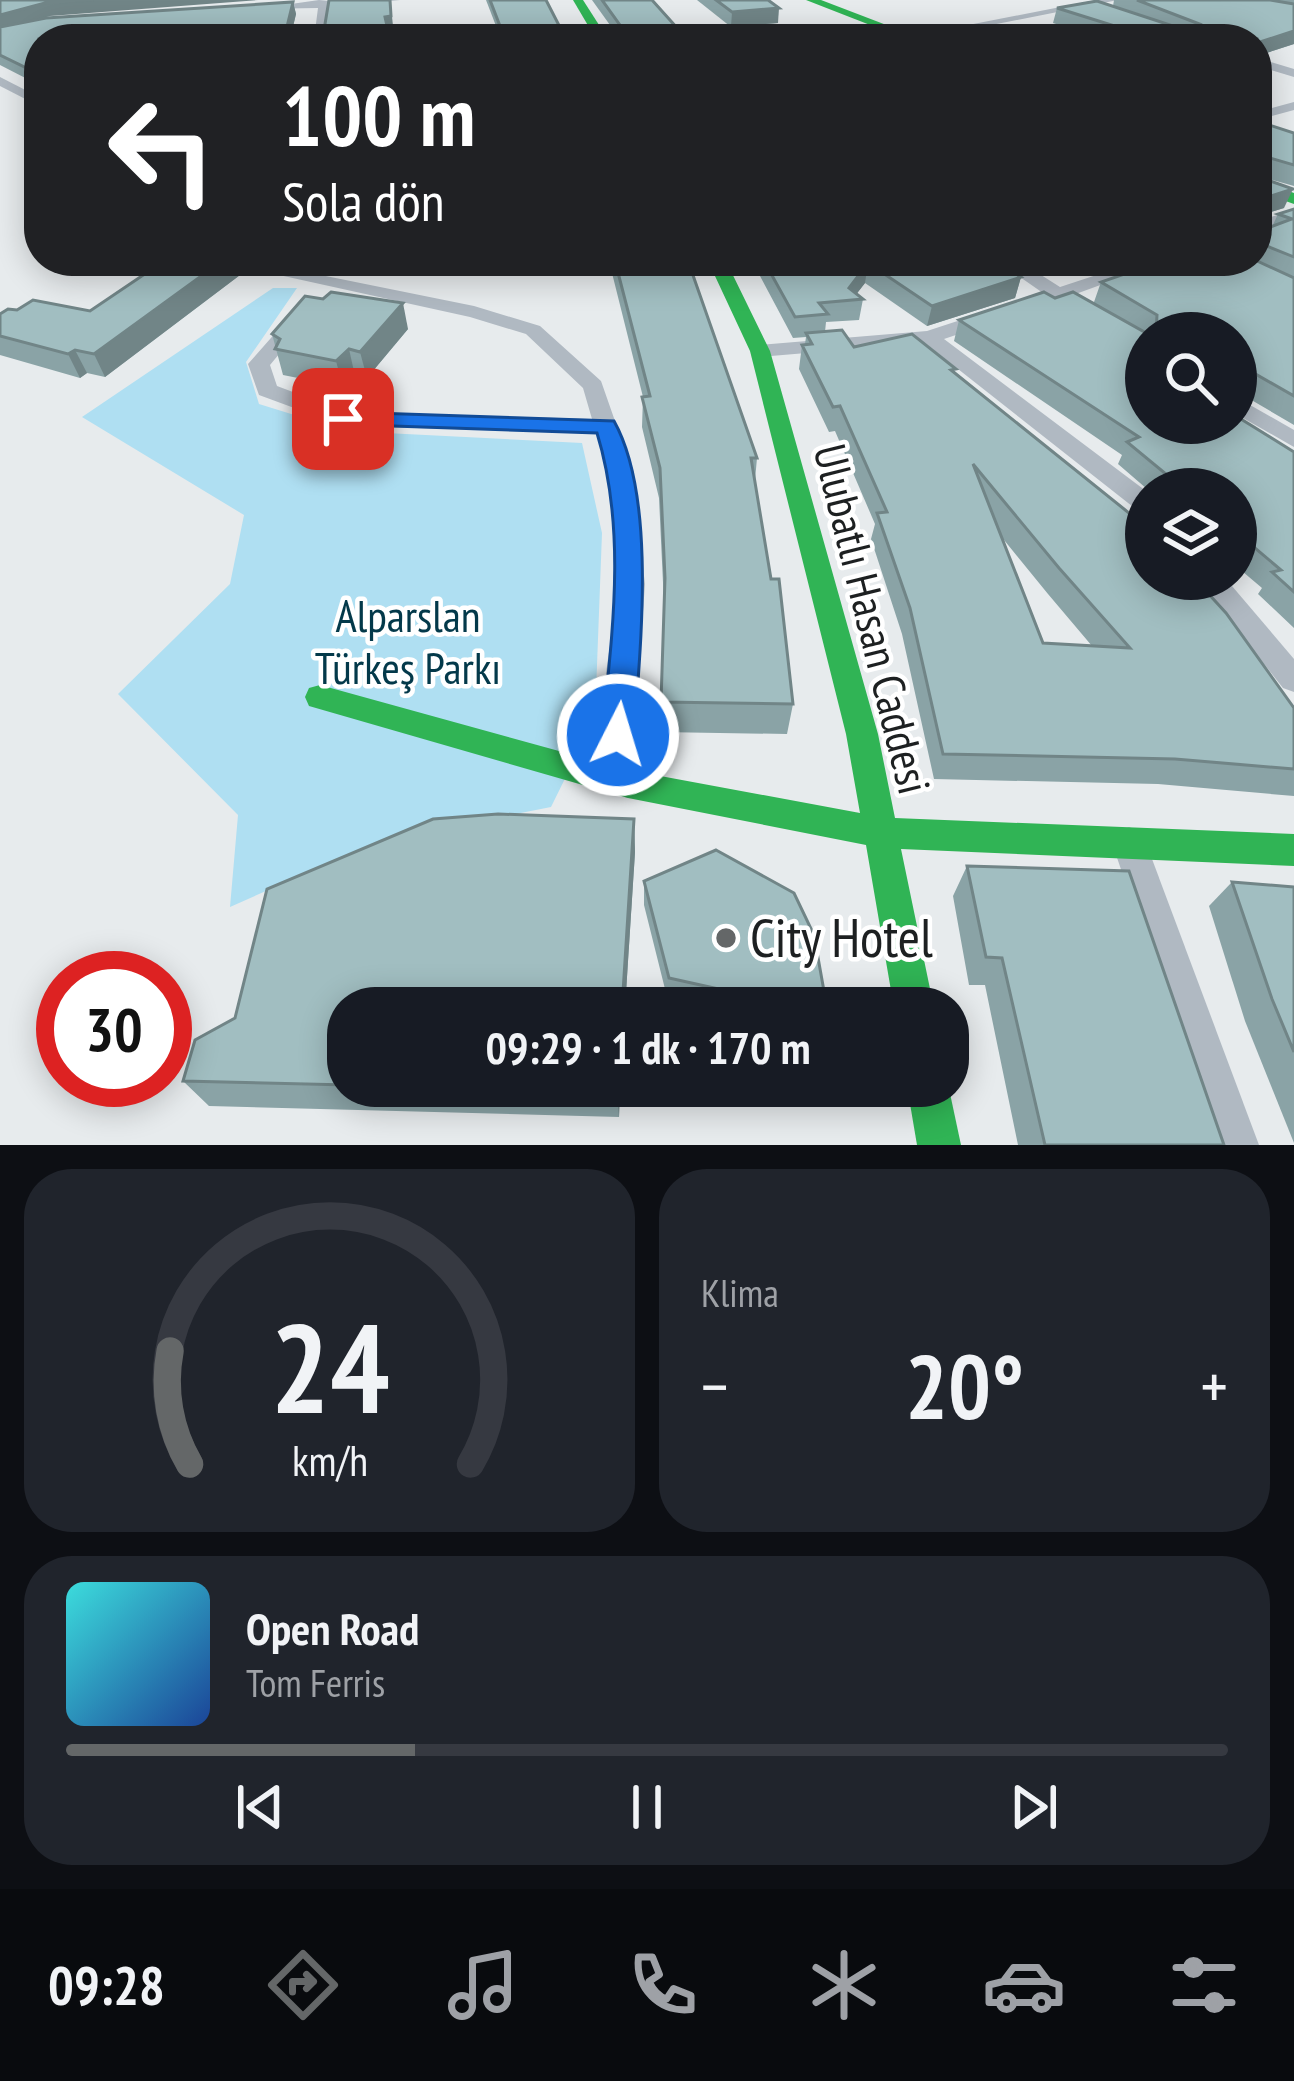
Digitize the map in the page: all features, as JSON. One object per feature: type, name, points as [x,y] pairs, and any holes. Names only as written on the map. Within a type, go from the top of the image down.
[{"type":"street","points":[[236,10],[395,0]]},
{"type":"street","points":[[781,0],[843,24]]},
{"type":"street","points":[[811,0],[877,24]]},
{"type":"street","points":[[1070,0],[1089,7]]},
{"type":"street","points":[[994,24],[1111,7]]},
{"type":"street","points":[[296,276],[474,312],[533,330],[593,386],[618,464],[631,584],[618,735],[628,784]]},
{"type":"street","name":"Ulubatlı Hasan Caddesi","points":[[723,276],[760,351],[862,734],[910,987]]},
{"type":"street","points":[[1030,276],[1093,316]]},
{"type":"street","points":[[760,351],[929,337],[1112,276]]},
{"type":"street","points":[[329,283],[259,364],[267,390],[343,419],[606,426]]},
{"type":"street","points":[[929,337],[1125,488]]},
{"type":"street","points":[[1257,417],[1294,440]]},
{"type":"street","points":[[1228,600],[1294,680]]},
{"type":"street","points":[[320,697],[628,784],[882,833],[1294,850]]},
{"type":"street","points":[[1130,843],[1237,1145]]},
{"type":"street","points":[[932,1107],[939,1145]]},
{"type":"green space","name":"Alparslan Türkeş Parkı","points":[[273,288],[297,288],[246,362],[259,404],[346,431],[582,443],[602,533],[595,718],[551,807],[376,842],[230,907],[238,815],[118,694],[230,584],[244,515],[82,417]]},
{"type":"building","points":[[0,0],[93,0],[45,3],[0,15]]},
{"type":"building","points":[[329,0],[390,0],[387,24],[325,24]]},
{"type":"building","points":[[490,0],[546,0],[558,24],[499,24]]},
{"type":"building","points":[[602,0],[652,0],[674,24],[619,24]]},
{"type":"building","points":[[716,0],[768,0],[779,8],[732,12]]},
{"type":"building","points":[[1137,0],[1294,4],[1294,31],[1272,38],[1272,24],[1199,24]]},
{"type":"building","points":[[1097,1],[1167,24],[1108,24],[1057,8]]},
{"type":"building","points":[[293,2],[288,24],[24,24],[24,67],[0,55],[0,27],[46,18]]},
{"type":"building","points":[[1272,126],[1294,133],[1294,165],[1272,159]]},
{"type":"building","points":[[1272,182],[1293,189],[1272,196]]},
{"type":"building","points":[[1294,209],[1294,257],[1272,248],[1272,226],[1292,219],[1278,214]]},
{"type":"building","points":[[1272,268],[1294,278],[1294,396],[1257,375],[1257,312],[1152,312],[1101,282],[1118,276],[1272,276]]},
{"type":"building","points":[[142,276],[201,276],[94,354],[75,350],[68,354],[0,336],[0,314],[33,300],[90,311]]},
{"type":"building","points":[[619,276],[693,276],[757,458],[751,458],[771,579],[779,579],[793,704],[661,702],[665,578],[660,468],[642,397],[650,396]]},
{"type":"building","points":[[772,276],[858,276],[849,288],[863,299],[819,303],[828,314],[795,317]]},
{"type":"building","points":[[887,276],[1021,277],[932,306]]},
{"type":"building","points":[[331,292],[403,303],[360,352],[349,349],[336,361],[275,349],[280,339],[272,334],[305,296],[323,299]]},
{"type":"building","points":[[1044,292],[1055,298],[1073,292],[1125,321],[1125,428],[959,320]]},
{"type":"building","points":[[842,330],[854,347],[912,334],[1125,510],[1125,600],[1214,600],[1294,708],[1294,769],[1175,759],[943,754],[910,608],[877,513],[887,512],[840,406],[833,407],[802,345],[812,344],[806,333]],"holes":[[[973,464],[1059,568],[1130,648],[1043,643]]]},
{"type":"building","points":[[1257,429],[1294,452],[1294,592],[1272,572],[1281,570],[1257,550],[1257,468],[1159,468],[1129,444],[1257,444]]},
{"type":"building","points":[[498,814],[634,819],[623,987],[327,987],[327,1084],[192,1081],[195,1040],[235,1018],[267,889],[433,819]]},
{"type":"building","name":"City Hotel","points":[[716,850],[794,893],[814,935],[823,987],[710,987],[669,978],[644,881]]},
{"type":"building","points":[[967,866],[1129,871],[1224,1145],[1045,1145],[1002,958],[986,957]]},
{"type":"building","points":[[1232,882],[1294,887],[1294,1052],[1272,999]]},
{"type":"traffic: fast","points":[[578,0],[593,24]]},
{"type":"traffic: fast","points":[[811,0],[876,24]]},
{"type":"traffic: fast","points":[[1272,191],[1294,199]]},
{"type":"traffic: fast","points":[[724,276],[760,351],[862,734],[910,987]]},
{"type":"traffic: fast","points":[[320,697],[628,784],[882,833],[1294,850]]},
{"type":"traffic: fast","points":[[932,1107],[939,1145]]},
{"type":"place","name":"City Hotel","points":[[726,938]]},
{"type":"route","points":[[343,419],[606,426],[618,464],[631,584],[618,735]]}]
